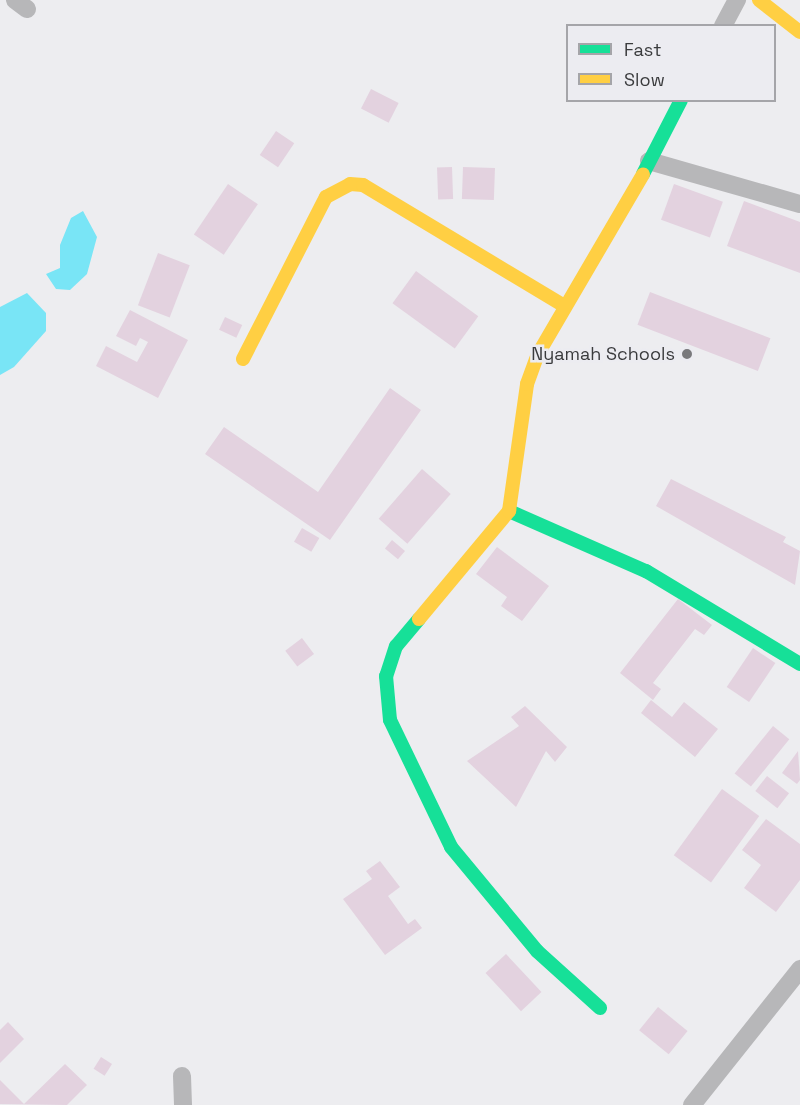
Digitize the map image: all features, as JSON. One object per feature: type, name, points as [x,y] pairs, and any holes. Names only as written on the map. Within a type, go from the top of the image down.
[{"type":"street","points":[[724,24],[737,0]]},
{"type":"street","points":[[759,0],[800,32]]},
{"type":"street","points":[[600,1008],[537,951],[451,847],[429,810],[388,710],[386,676],[396,646],[508,512],[527,384],[564,306],[613,233],[680,102]]},
{"type":"street","points":[[649,161],[800,204]]},
{"type":"street","points":[[243,359],[326,197],[350,184],[363,185],[564,306]]},
{"type":"street","points":[[508,512],[646,571],[800,664]]},
{"type":"street","points":[[692,1105],[800,969]]},
{"type":"street","points":[[182,1076],[183,1105]]},
{"type":"water","points":[[83,211],[97,237],[87,274],[70,290],[56,289],[46,274],[60,268],[60,245],[71,218]]},
{"type":"water","points":[[27,293],[46,313],[46,331],[14,367],[0,375],[0,307]]},
{"type":"building","points":[[371,89],[399,103],[389,123],[361,109]]},
{"type":"building","points":[[276,131],[294,143],[278,167],[260,155]]},
{"type":"building","points":[[452,167],[453,199],[438,200],[437,168]]},
{"type":"building","points":[[463,167],[495,168],[494,200],[462,199]]},
{"type":"building","points":[[228,184],[258,204],[224,255],[194,235]]},
{"type":"building","points":[[674,184],[723,202],[710,237],[661,220]]},
{"type":"building","points":[[744,201],[800,222],[800,273],[727,246]]},
{"type":"building","points":[[158,253],[190,265],[170,317],[138,305]]},
{"type":"building","points":[[416,271],[478,316],[455,349],[392,303]]},
{"type":"building","points":[[650,292],[770,338],[758,371],[637,325]]},
{"type":"building","points":[[130,310],[188,340],[158,398],[96,366],[106,346],[137,362],[148,342],[140,338],[136,346],[116,336]]},
{"type":"building","points":[[225,317],[242,325],[236,338],[219,330]]},
{"type":"building","points":[[390,388],[421,410],[330,540],[205,454],[224,427],[318,492]]},
{"type":"building","points":[[422,469],[451,494],[407,544],[379,519]]},
{"type":"building","points":[[671,479],[786,537],[783,542],[800,551],[795,585],[656,506]]},
{"type":"building","points":[[302,528],[319,538],[311,552],[294,542]]},
{"type":"building","points":[[392,540],[405,551],[398,559],[385,548]]},
{"type":"building","points":[[497,547],[549,586],[522,621],[501,606],[507,597],[476,574]]},
{"type":"building","points":[[678,599],[712,625],[704,635],[695,629],[653,683],[661,689],[653,700],[620,673]]},
{"type":"building","points":[[302,638],[314,654],[297,667],[285,651]]},
{"type":"building","points":[[753,648],[775,663],[749,702],[727,687]]},
{"type":"building","points":[[651,700],[672,717],[684,702],[718,729],[695,757],[641,713]]},
{"type":"building","points":[[525,706],[567,747],[555,762],[546,751],[516,807],[467,761],[519,726],[511,717]]},
{"type":"building","points":[[773,726],[789,739],[751,787],[735,773]]},
{"type":"building","points":[[798,751],[800,780],[797,784],[782,773]]},
{"type":"building","points":[[767,776],[789,793],[777,808],[755,791]]},
{"type":"building","points":[[722,789],[759,816],[711,882],[674,855]]},
{"type":"building","points":[[766,819],[800,844],[800,880],[776,912],[744,888],[761,865],[742,850]]},
{"type":"building","points":[[380,861],[400,887],[388,896],[408,924],[415,919],[422,928],[385,955],[343,899],[372,879],[366,871]]},
{"type":"building","points":[[506,954],[541,992],[521,1011],[486,973]]},
{"type":"building","points":[[658,1007],[688,1031],[669,1054],[639,1030]]},
{"type":"building","points":[[8,1022],[24,1039],[0,1063],[0,1030]]},
{"type":"building","points":[[101,1057],[112,1064],[105,1076],[94,1069]]},
{"type":"building","points":[[65,1064],[87,1085],[67,1105],[0,1104],[0,1080],[24,1104]]},
{"type":"traffic: fast","points":[[643,174],[680,102]]},
{"type":"traffic: fast","points":[[509,511],[646,571],[800,664]]},
{"type":"traffic: fast","points":[[419,619],[396,646],[386,676],[390,720],[451,847],[537,951],[600,1008]]},
{"type":"traffic: slow","points":[[759,0],[800,32]]},
{"type":"traffic: slow","points":[[419,619],[509,511],[527,384],[538,354],[643,174]]},
{"type":"traffic: slow","points":[[243,359],[326,197],[350,184],[363,185],[564,306]]},
{"type":"place","name":"Nyamah Schools","points":[[687,354]]}]
